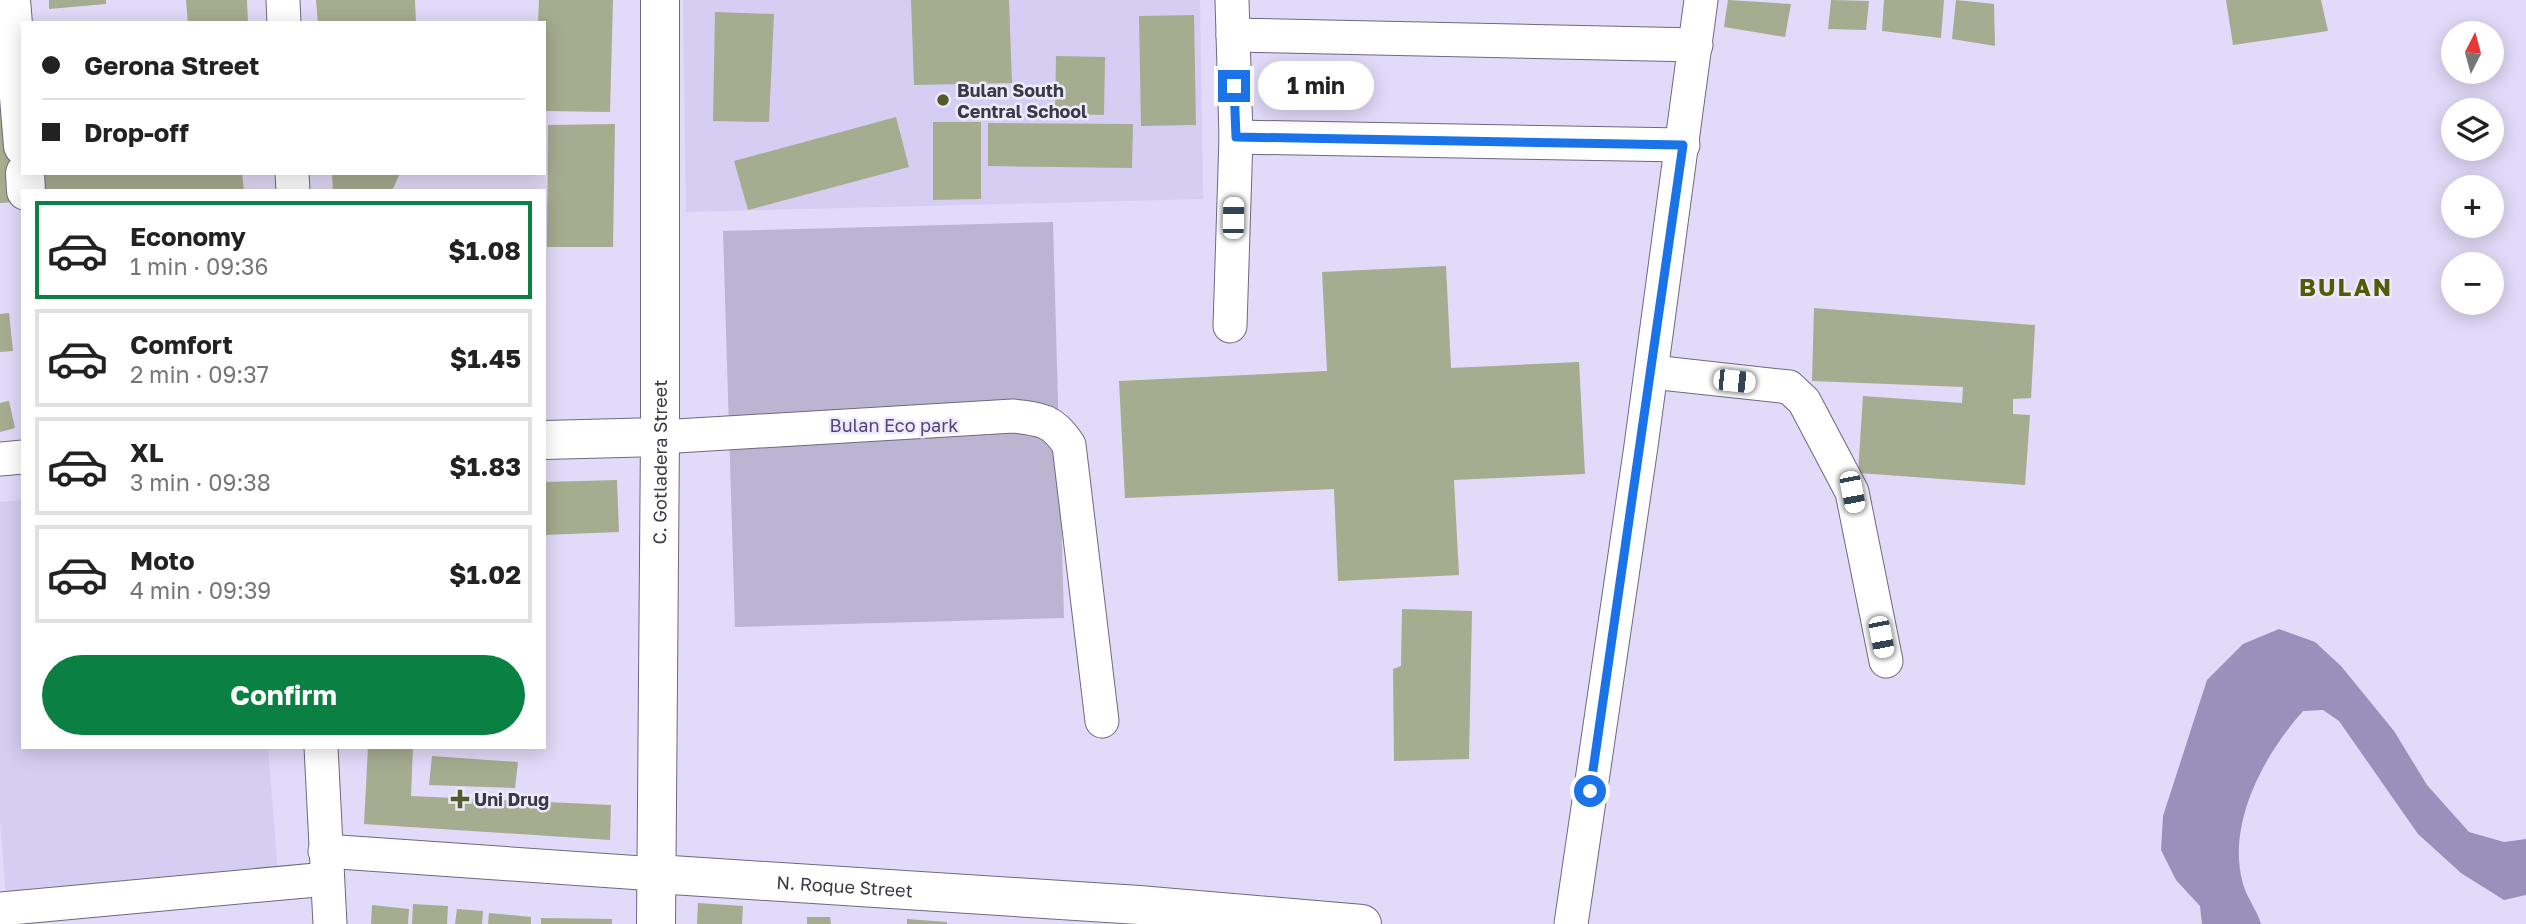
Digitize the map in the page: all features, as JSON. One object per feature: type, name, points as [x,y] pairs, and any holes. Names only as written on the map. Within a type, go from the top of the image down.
[{"type":"street","points":[[11,0],[21,122]]},
{"type":"street","points":[[283,0],[284,21]]},
{"type":"street","name":"C. Gotladera Street","points":[[656,924],[660,0]]},
{"type":"street","points":[[1230,326],[1236,137],[1232,0]]},
{"type":"street","points":[[1571,924],[1652,372],[1701,0]]},
{"type":"street","points":[[1233,35],[1696,45]]},
{"type":"street","points":[[1236,137],[1683,145]]},
{"type":"street","points":[[1652,372],[1789,387],[1804,401],[1852,492],[1886,662]]},
{"type":"street","points":[[546,440],[660,437],[1013,416],[1039,418],[1058,427],[1069,445],[1102,721]]},
{"type":"street","points":[[0,458],[21,457]]},
{"type":"street","points":[[321,749],[330,924]]},
{"type":"street","name":"N. Roque Street","points":[[0,909],[326,865],[656,874],[1139,915],[1362,924]]},
{"type":"shaded area","name":"Bulan South Central School","points":[[683,0],[1200,0],[1203,199],[686,212]]},
{"type":"shaded area","points":[[21,500],[21,749],[268,749],[278,875],[6,897],[0,820],[0,502]]},
{"type":"shaded area","points":[[2279,629],[2315,642],[2341,666],[2394,731],[2427,785],[2469,832],[2504,842],[2526,839],[2526,895],[2504,900],[2461,873],[2418,834],[2339,721],[2323,710],[2303,711],[2262,769],[2244,814],[2239,861],[2243,884],[2261,924],[2202,924],[2200,906],[2176,880],[2161,850],[2163,816],[2207,680],[2243,644]]},
{"type":"green space","name":"Bulan Eco park","points":[[1053,222],[1064,618],[735,627],[723,231]]},
{"type":"building","points":[[49,0],[106,0],[106,4],[49,9]]},
{"type":"building","points":[[186,0],[247,0],[248,21],[188,21]]},
{"type":"building","points":[[316,0],[415,0],[416,21],[318,21]]},
{"type":"building","points":[[539,0],[613,0],[610,112],[546,111],[546,21],[538,21]]},
{"type":"building","points":[[911,0],[1009,0],[1012,83],[914,85]]},
{"type":"building","points":[[1728,0],[1791,4],[1785,37],[1724,27]]},
{"type":"building","points":[[1831,0],[1869,1],[1866,30],[1828,29]]},
{"type":"building","points":[[1884,0],[1944,0],[1941,38],[1882,31]]},
{"type":"building","points":[[1956,0],[1994,4],[1995,46],[1952,39]]},
{"type":"building","points":[[2226,0],[2321,0],[2328,31],[2233,45]]},
{"type":"building","points":[[715,12],[774,14],[769,122],[713,121]]},
{"type":"building","points":[[1194,15],[1196,125],[1141,126],[1139,16]]},
{"type":"building","points":[[1056,56],[1105,57],[1104,115],[1055,114]]},
{"type":"building","points":[[4,87],[16,202],[0,203],[0,88]]},
{"type":"building","points":[[896,117],[909,167],[748,210],[734,161]]},
{"type":"building","points":[[933,122],[981,122],[981,199],[933,200]]},
{"type":"building","points":[[988,123],[1133,124],[1132,168],[988,166]]},
{"type":"building","points":[[615,124],[613,247],[547,247],[548,125]]},
{"type":"building","points":[[33,175],[242,175],[244,189],[34,189]]},
{"type":"building","points":[[332,175],[399,175],[393,189],[333,189]]},
{"type":"building","points":[[1446,266],[1451,368],[1579,362],[1585,474],[1454,480],[1459,575],[1338,581],[1334,489],[1125,498],[1119,381],[1327,371],[1322,272]]},
{"type":"building","points":[[1814,308],[2035,325],[2031,398],[2013,399],[2013,414],[2030,415],[2025,485],[1858,473],[1863,396],[1962,403],[1963,387],[1812,381]]},
{"type":"building","points":[[9,313],[13,351],[0,352],[0,314]]},
{"type":"building","points":[[9,401],[15,428],[0,432],[0,403]]},
{"type":"building","points":[[617,480],[619,532],[546,535],[546,482]]},
{"type":"building","points":[[1402,609],[1472,611],[1469,759],[1394,761],[1393,669],[1401,666]]},
{"type":"building","points":[[368,749],[413,749],[411,796],[611,805],[610,840],[364,824]]},
{"type":"building","points":[[432,756],[518,762],[515,788],[429,785]]},
{"type":"building","points":[[698,903],[743,906],[742,924],[697,924]]},
{"type":"building","points":[[413,904],[448,906],[447,924],[412,924]]},
{"type":"building","points":[[372,905],[409,909],[408,924],[371,924]]},
{"type":"building","points":[[457,909],[483,911],[482,924],[455,924]]},
{"type":"building","points":[[489,913],[531,917],[531,924],[488,924]]},
{"type":"building","points":[[807,917],[830,917],[831,924],[807,924]]},
{"type":"building","points":[[541,918],[612,919],[612,924],[541,924]]},
{"type":"building","points":[[907,919],[947,922],[947,924],[907,924]]},
{"type":"place","name":"Bulan South Central School","points":[[943,100]]},
{"type":"place","name":"Uni Drug","points":[[460,799]]},
{"type":"district","name":"BULAN","points":[[2346,286]]},
{"type":"route","points":[[1234,86],[1236,137],[1683,145],[1590,791]]}]
